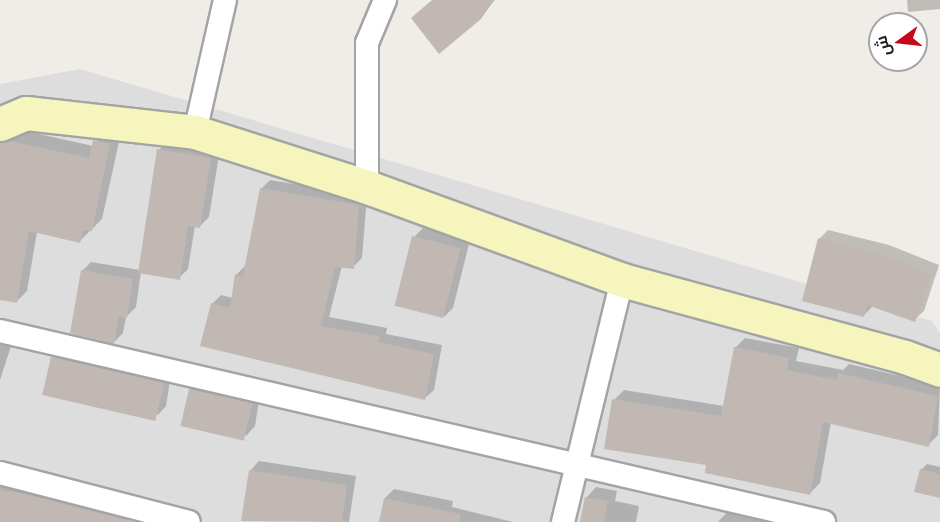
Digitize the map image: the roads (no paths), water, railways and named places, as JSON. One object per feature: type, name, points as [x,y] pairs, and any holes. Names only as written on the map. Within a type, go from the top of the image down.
[{"type":"main road","points":[[0,124],[26,113],[195,132],[367,187],[622,280],[905,357],[940,370]]},
{"type":"street","points":[[195,132],[225,0]]},
{"type":"street","points":[[367,187],[367,43],[385,0]]},
{"type":"street","points":[[563,522],[622,280]]},
{"type":"street","points":[[0,331],[824,522]]},
{"type":"street","points":[[0,473],[189,522]]}]
